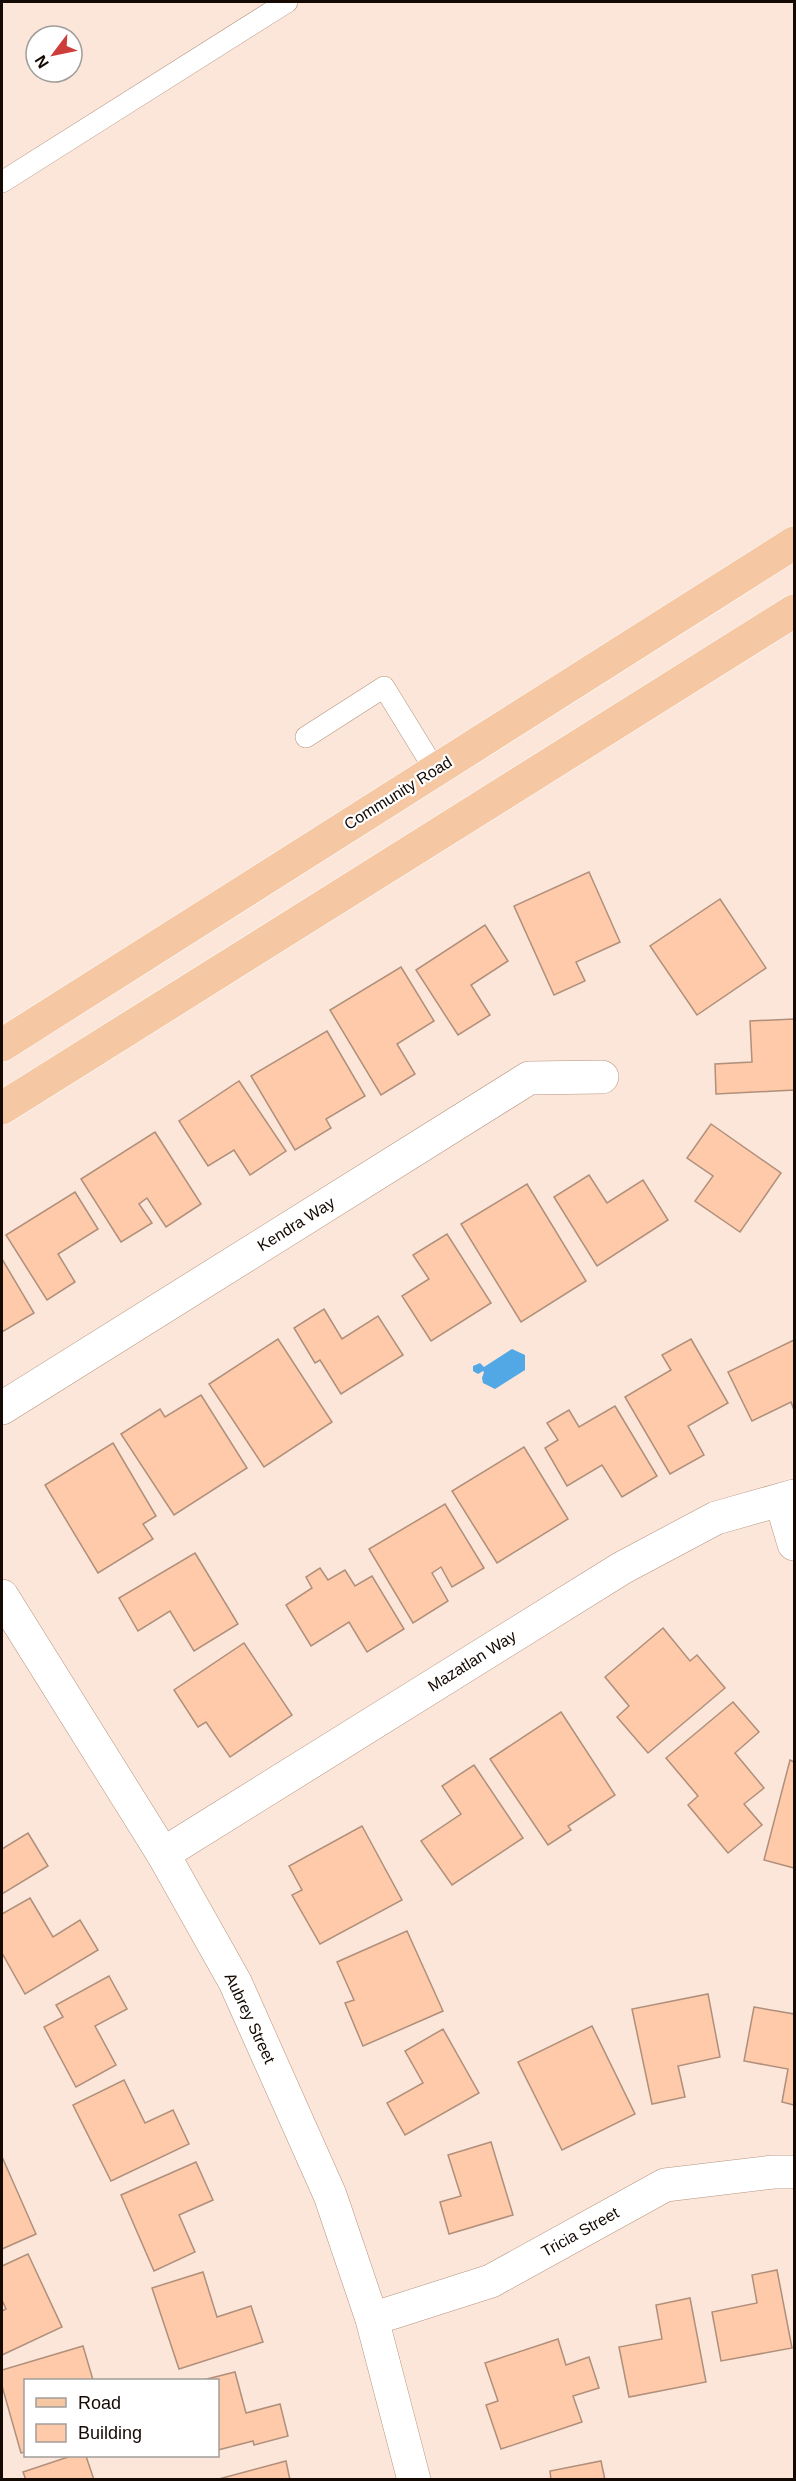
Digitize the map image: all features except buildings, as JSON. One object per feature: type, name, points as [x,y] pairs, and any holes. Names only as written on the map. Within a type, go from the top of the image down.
[{"type":"main road","name":"Community Road","points":[[2,1045],[795,543]]},
{"type":"main road","points":[[2,1108],[795,611]]},
{"type":"street","name":"Kendra Way","points":[[2,1408],[530,1078],[602,1077]]},
{"type":"street","points":[[788,1498],[795,1544]]},
{"type":"street","name":"Mazatlan Way","points":[[163,1854],[622,1568],[717,1518],[788,1498]]},
{"type":"street","name":"Aubrey Street","points":[[2,1596],[163,1854],[235,1982],[330,2195],[372,2319],[414,2480]]},
{"type":"street","name":"Tricia Street","points":[[372,2319],[491,2281],[665,2186],[795,2172]]},
{"type":"lane","points":[[2,182],[287,2]]},
{"type":"lane","points":[[306,737],[384,687],[435,770]]},
{"type":"water","points":[[512,1349],[525,1355],[525,1370],[495,1389],[483,1383],[483,1371],[478,1374],[473,1371],[473,1366],[480,1363],[484,1367]]}]
